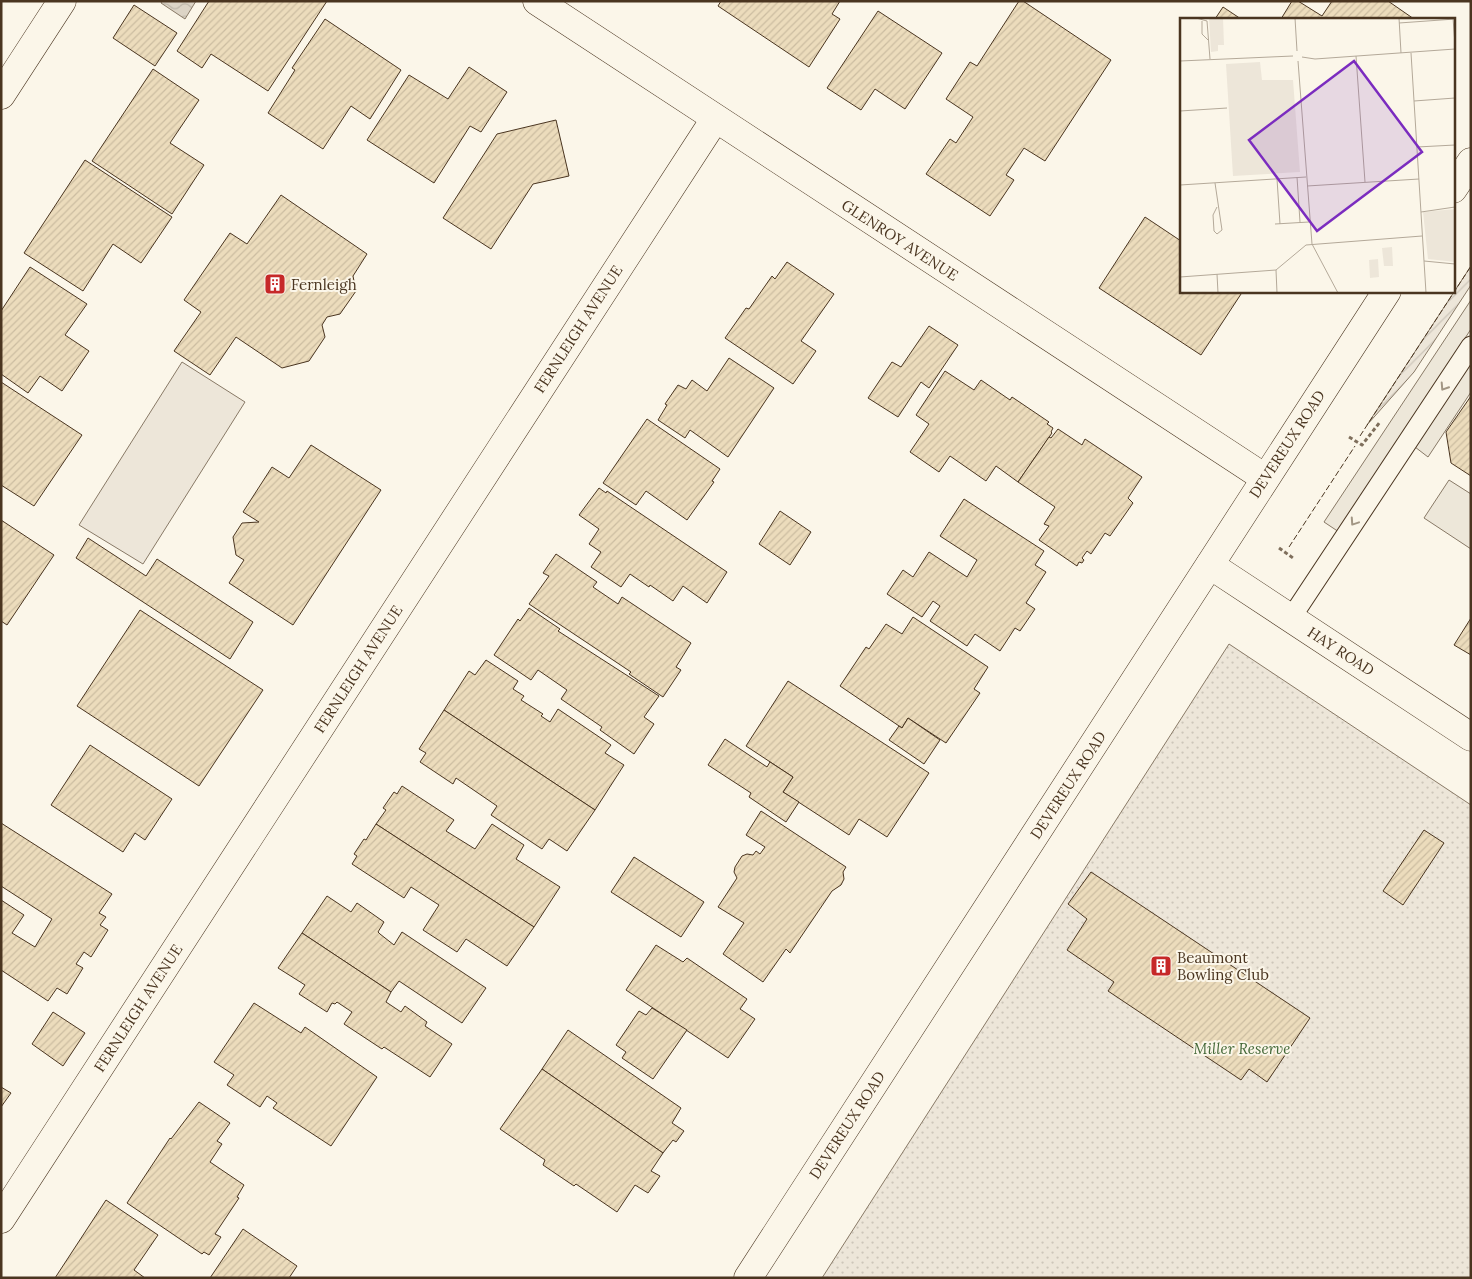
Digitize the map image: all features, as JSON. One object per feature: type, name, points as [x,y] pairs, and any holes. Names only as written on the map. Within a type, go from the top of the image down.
[{"type":"street","points":[[5,80],[62,1]]},
{"type":"street","name":"GLENROY AVENUE","points":[[537,1],[1264,478]]},
{"type":"street","name":"FERNLEIGH AVENUE","points":[[1,1219],[715,119]]},
{"type":"street","points":[[1454,188],[1471,162]]},
{"type":"street","name":"DEVEREUX ROAD","points":[[748,1278],[1385,292]]},
{"type":"street","name":"HAY ROAD","points":[[1210,565],[1471,737]]},
{"type":"lane","points":[[1291,618],[1471,346]]},
{"type":"path","points":[[1279,548],[1296,560]]},
{"type":"green space","points":[[1471,266],[1471,285],[1414,372],[1367,425],[1454,292]]},
{"type":"green space","points":[[182,362],[245,402],[143,564],[79,525]]},
{"type":"green space","name":"Miller Reserve","points":[[1229,644],[1471,805],[1471,1278],[822,1278]]},
{"type":"shaded area","points":[[1471,300],[1471,329],[1339,532],[1324,522]]},
{"type":"shaded area","points":[[1471,363],[1471,392],[1428,457],[1415,447]]},
{"type":"shaded area","points":[[1449,480],[1471,494],[1471,549],[1424,518]]},
{"type":"water","points":[[162,1],[196,1],[185,19],[161,3]]},
{"type":"building","points":[[209,1],[327,1],[268,91],[211,54],[202,68],[177,51]]},
{"type":"building","points":[[721,1],[840,1],[832,14],[840,19],[809,67],[718,6]]},
{"type":"building","points":[[1019,1],[1023,1],[1111,60],[1045,161],[1024,148],[1006,175],[1014,180],[990,216],[926,174],[950,139],[956,143],[973,117],[946,99],[970,62],[977,66]]},
{"type":"building","points":[[1292,1],[1298,1],[1322,16],[1332,1],[1388,1],[1413,18],[1282,18]]},
{"type":"building","points":[[134,5],[177,33],[155,66],[113,38]]},
{"type":"building","points":[[1223,7],[1240,18],[1216,18]]},
{"type":"building","points":[[878,11],[942,53],[905,109],[875,89],[861,110],[827,88]]},
{"type":"building","points":[[325,19],[401,70],[370,119],[351,106],[323,149],[268,113],[295,70],[292,68]]},
{"type":"building","points":[[469,67],[507,92],[481,132],[470,126],[434,183],[367,140],[409,75],[448,99]]},
{"type":"building","points":[[153,69],[199,100],[170,143],[204,165],[172,214],[92,161]]},
{"type":"building","points":[[556,120],[569,176],[533,184],[491,249],[443,218],[497,134]]},
{"type":"building","points":[[85,160],[172,217],[141,263],[113,244],[83,291],[24,253]]},
{"type":"building","name":"Fernleigh","points":[[281,195],[367,254],[353,276],[356,291],[340,314],[327,317],[322,325],[325,337],[309,361],[282,368],[236,337],[210,375],[174,351],[201,312],[184,300],[230,233],[247,244]]},
{"type":"building","points":[[1145,217],[1180,240],[1180,292],[1242,292],[1201,355],[1099,288]]},
{"type":"building","points":[[787,262],[834,294],[801,341],[816,351],[793,384],[725,338],[746,308],[749,309],[772,276],[775,279]]},
{"type":"building","points":[[30,267],[87,304],[65,335],[89,351],[62,391],[40,376],[28,393],[1,374],[1,311]]},
{"type":"building","points":[[929,326],[958,345],[929,388],[921,382],[898,417],[868,398],[892,362],[901,367]]},
{"type":"building","points":[[729,358],[774,388],[728,457],[690,430],[685,438],[658,420],[667,405],[665,404],[678,385],[686,389],[692,380],[707,391]]},
{"type":"building","points":[[945,371],[974,390],[981,380],[1010,400],[1012,397],[1049,422],[1047,424],[1053,428],[1052,433],[1018,482],[996,466],[986,481],[950,456],[939,472],[910,452],[929,424],[916,415]]},
{"type":"building","points":[[1,382],[82,435],[34,506],[1,485]]},
{"type":"building","points":[[1471,396],[1471,476],[1451,463],[1446,432]]},
{"type":"building","points":[[647,419],[720,469],[712,481],[714,482],[687,520],[646,491],[636,505],[603,483]]},
{"type":"building","points":[[1058,429],[1082,445],[1085,439],[1142,477],[1128,498],[1133,503],[1110,536],[1105,533],[1091,554],[1087,551],[1082,558],[1084,560],[1082,563],[1079,562],[1077,566],[1039,540],[1049,526],[1044,524],[1055,507],[1018,482],[1049,437],[1051,438]]},
{"type":"building","points":[[311,445],[381,490],[293,625],[229,583],[244,560],[236,555],[233,537],[242,523],[259,522],[243,512],[272,467],[289,478]]},
{"type":"building","points":[[599,488],[606,493],[607,491],[727,572],[707,603],[683,586],[673,601],[630,574],[621,587],[591,567],[601,552],[589,544],[599,529],[579,515]]},
{"type":"building","points":[[964,499],[1044,551],[1035,565],[1046,572],[1026,603],[1035,609],[1020,631],[1015,628],[1000,651],[975,634],[967,646],[930,621],[940,606],[933,601],[922,617],[887,594],[903,570],[913,577],[929,552],[967,577],[977,560],[940,536]]},
{"type":"building","points":[[780,511],[811,532],[790,565],[759,544]]},
{"type":"building","points":[[1,520],[54,555],[7,625],[1,621]]},
{"type":"building","points":[[88,538],[146,576],[157,559],[253,622],[230,659],[76,558]]},
{"type":"building","points":[[556,554],[597,582],[593,587],[618,604],[622,597],[691,643],[676,667],[681,670],[663,697],[629,674],[631,672],[529,604],[549,576],[543,573]]},
{"type":"building","points":[[529,608],[560,629],[558,631],[659,696],[644,717],[654,724],[634,754],[600,730],[602,727],[561,699],[567,690],[538,670],[531,680],[494,655],[518,619],[520,621]]},
{"type":"building","points":[[140,610],[263,690],[199,786],[77,706]]},
{"type":"building","points":[[913,617],[988,667],[974,689],[980,693],[946,743],[908,718],[902,728],[840,686],[866,647],[869,649],[886,624],[902,634]]},
{"type":"building","points":[[1471,618],[1471,655],[1454,645]]},
{"type":"building","points":[[486,660],[518,681],[513,689],[524,696],[521,700],[543,714],[541,716],[550,722],[558,709],[611,745],[605,753],[624,765],[595,810],[444,710],[469,671],[475,675]]},
{"type":"building","points":[[788,681],[929,773],[887,837],[859,819],[849,835],[783,792],[793,777],[746,746]]},
{"type":"building","points":[[444,710],[595,810],[567,851],[549,839],[542,849],[491,815],[497,806],[456,778],[453,784],[420,762],[426,753],[419,749]]},
{"type":"building","points":[[908,718],[940,740],[924,764],[889,740],[899,726],[902,728]]},
{"type":"building","points":[[725,739],[767,767],[770,762],[793,777],[783,792],[799,802],[786,822],[749,797],[751,793],[708,765]]},
{"type":"building","points":[[90,745],[172,799],[145,840],[135,833],[123,852],[51,805]]},
{"type":"building","points":[[402,786],[454,820],[446,831],[475,849],[492,824],[524,845],[516,859],[560,887],[534,927],[376,824],[386,810],[383,808],[394,792],[397,794]]},
{"type":"building","points":[[761,811],[846,867],[843,872],[844,879],[841,885],[832,891],[790,953],[786,949],[763,982],[723,954],[744,923],[718,907],[737,878],[734,872],[735,867],[742,856],[747,854],[753,855],[756,851],[760,854],[765,847],[746,835]]},
{"type":"building","points":[[1,823],[112,894],[99,913],[106,917],[100,925],[108,930],[91,957],[84,952],[76,964],[83,968],[67,994],[57,988],[48,1001],[1,970],[1,900],[24,915],[12,933],[35,947],[52,919],[1,886]]},
{"type":"building","points":[[376,824],[534,927],[507,966],[466,939],[457,952],[423,930],[439,905],[411,887],[404,898],[352,864],[357,856],[354,854]]},
{"type":"building","points":[[1424,830],[1444,843],[1403,905],[1383,891]]},
{"type":"building","points":[[634,857],[704,902],[681,937],[611,892]]},
{"type":"building","name":"Beaumont Bowling Club","points":[[1091,872],[1310,1018],[1267,1082],[1249,1069],[1241,1080],[1108,991],[1114,982],[1067,950],[1087,919],[1068,904]]},
{"type":"building","points":[[327,896],[351,912],[357,903],[384,922],[378,932],[394,945],[402,932],[486,988],[462,1023],[399,981],[391,992],[302,933]]},
{"type":"building","points":[[302,933],[391,992],[386,1002],[401,1012],[405,1006],[427,1022],[425,1026],[452,1044],[430,1077],[344,1024],[352,1012],[337,1002],[335,1004],[332,1003],[327,1012],[299,994],[305,985],[278,968]]},
{"type":"building","points":[[656,945],[683,962],[687,958],[747,999],[740,1009],[755,1019],[728,1058],[626,990]]},
{"type":"building","points":[[254,1003],[301,1033],[305,1027],[377,1077],[331,1146],[273,1108],[277,1103],[267,1096],[260,1107],[227,1085],[234,1075],[214,1062]]},
{"type":"building","points":[[652,1008],[687,1030],[653,1079],[622,1058],[626,1052],[616,1045],[639,1011],[646,1015]]},
{"type":"building","points":[[53,1012],[85,1033],[63,1066],[32,1044]]},
{"type":"building","points":[[568,1030],[681,1108],[672,1123],[684,1131],[676,1142],[673,1140],[663,1153],[542,1069]]},
{"type":"building","points":[[542,1069],[663,1153],[651,1171],[660,1176],[648,1193],[635,1185],[617,1212],[576,1184],[574,1186],[543,1165],[545,1160],[500,1129]]},
{"type":"building","points":[[1,1087],[11,1093],[1,1107]]},
{"type":"building","points":[[199,1102],[230,1123],[217,1141],[222,1144],[210,1162],[244,1185],[237,1197],[239,1198],[215,1234],[221,1237],[209,1255],[204,1252],[202,1254],[127,1203],[170,1138]]},
{"type":"building","points":[[106,1200],[158,1235],[134,1270],[145,1278],[55,1278]]},
{"type":"building","points":[[243,1229],[297,1266],[289,1278],[210,1278]]},
{"type":"fence","points":[[1360,436],[1471,266]]},
{"type":"fence","points":[[1289,547],[1355,446]]},
{"type":"place","name":"Fernleigh","points":[[275,284]]},
{"type":"place","name":"Beaumont Bowling Club","points":[[1161,966]]}]
